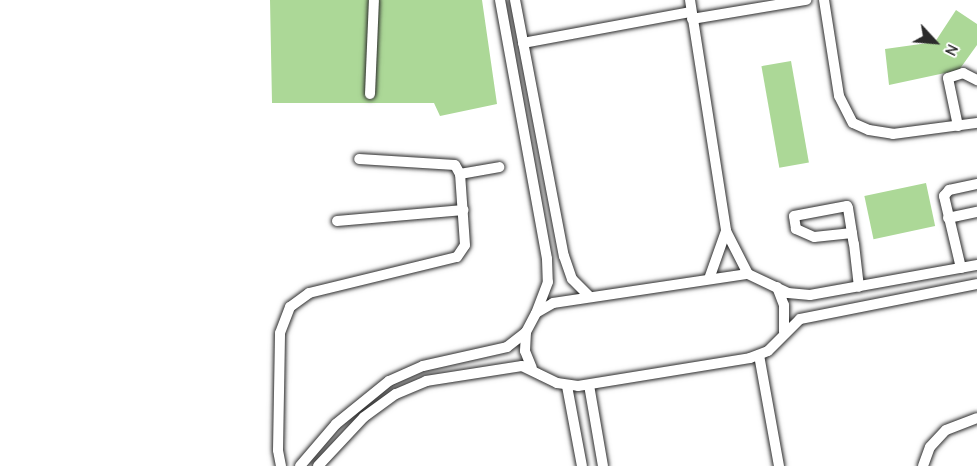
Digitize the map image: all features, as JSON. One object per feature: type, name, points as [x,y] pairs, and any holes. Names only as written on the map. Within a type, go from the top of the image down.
[{"type":"street","points":[[370,94],[374,0]]},
{"type":"street","points":[[500,0],[545,252],[548,282],[526,332],[525,351],[532,368]]},
{"type":"street","points":[[515,0],[562,248],[572,279],[589,296]]},
{"type":"street","points":[[690,0],[726,231],[748,274]]},
{"type":"street","points":[[523,44],[692,15],[806,0]]},
{"type":"street","points":[[824,0],[839,96],[853,123],[869,130],[893,134],[977,123]]},
{"type":"street","points":[[958,126],[948,78],[963,73],[977,80]]},
{"type":"street","points":[[281,466],[278,450],[280,333],[290,307],[309,293],[457,257],[465,245],[460,174],[454,165],[358,159]]},
{"type":"street","points":[[460,174],[499,167]]},
{"type":"street","points":[[961,268],[948,218],[947,191],[977,184]]},
{"type":"street","points":[[852,233],[815,238],[796,229],[794,216],[845,204],[852,233],[859,287]]},
{"type":"street","points":[[337,221],[464,210]]},
{"type":"street","points":[[948,218],[977,212]]},
{"type":"street","points":[[708,279],[726,231]]},
{"type":"street","points":[[545,252],[562,248]]},
{"type":"street","points":[[536,313],[553,303],[589,296],[748,274],[788,293],[810,295],[977,265]]},
{"type":"street","points":[[318,466],[357,424],[396,394],[435,379],[500,367],[532,368],[567,386],[589,385],[759,355],[774,346],[784,333],[810,316],[977,284]]},
{"type":"street","points":[[777,287],[784,305],[784,333]]},
{"type":"street","points":[[300,466],[336,424],[389,381],[423,366],[497,351],[526,332]]},
{"type":"street","points":[[497,351],[506,360],[500,367]]},
{"type":"street","points":[[759,355],[779,466]]},
{"type":"street","points":[[589,385],[603,466]]},
{"type":"street","points":[[567,386],[582,466]]},
{"type":"street","points":[[923,466],[937,438],[956,424],[977,418]]},
{"type":"green space","points":[[270,0],[482,0],[497,104],[440,116],[434,103],[272,103]]},
{"type":"green space","points":[[956,10],[977,24],[977,45],[959,70],[889,85],[885,49],[935,42]]},
{"type":"green space","points":[[791,61],[809,162],[779,168],[761,66]]},
{"type":"green space","points":[[926,183],[935,226],[874,239],[864,196]]}]
